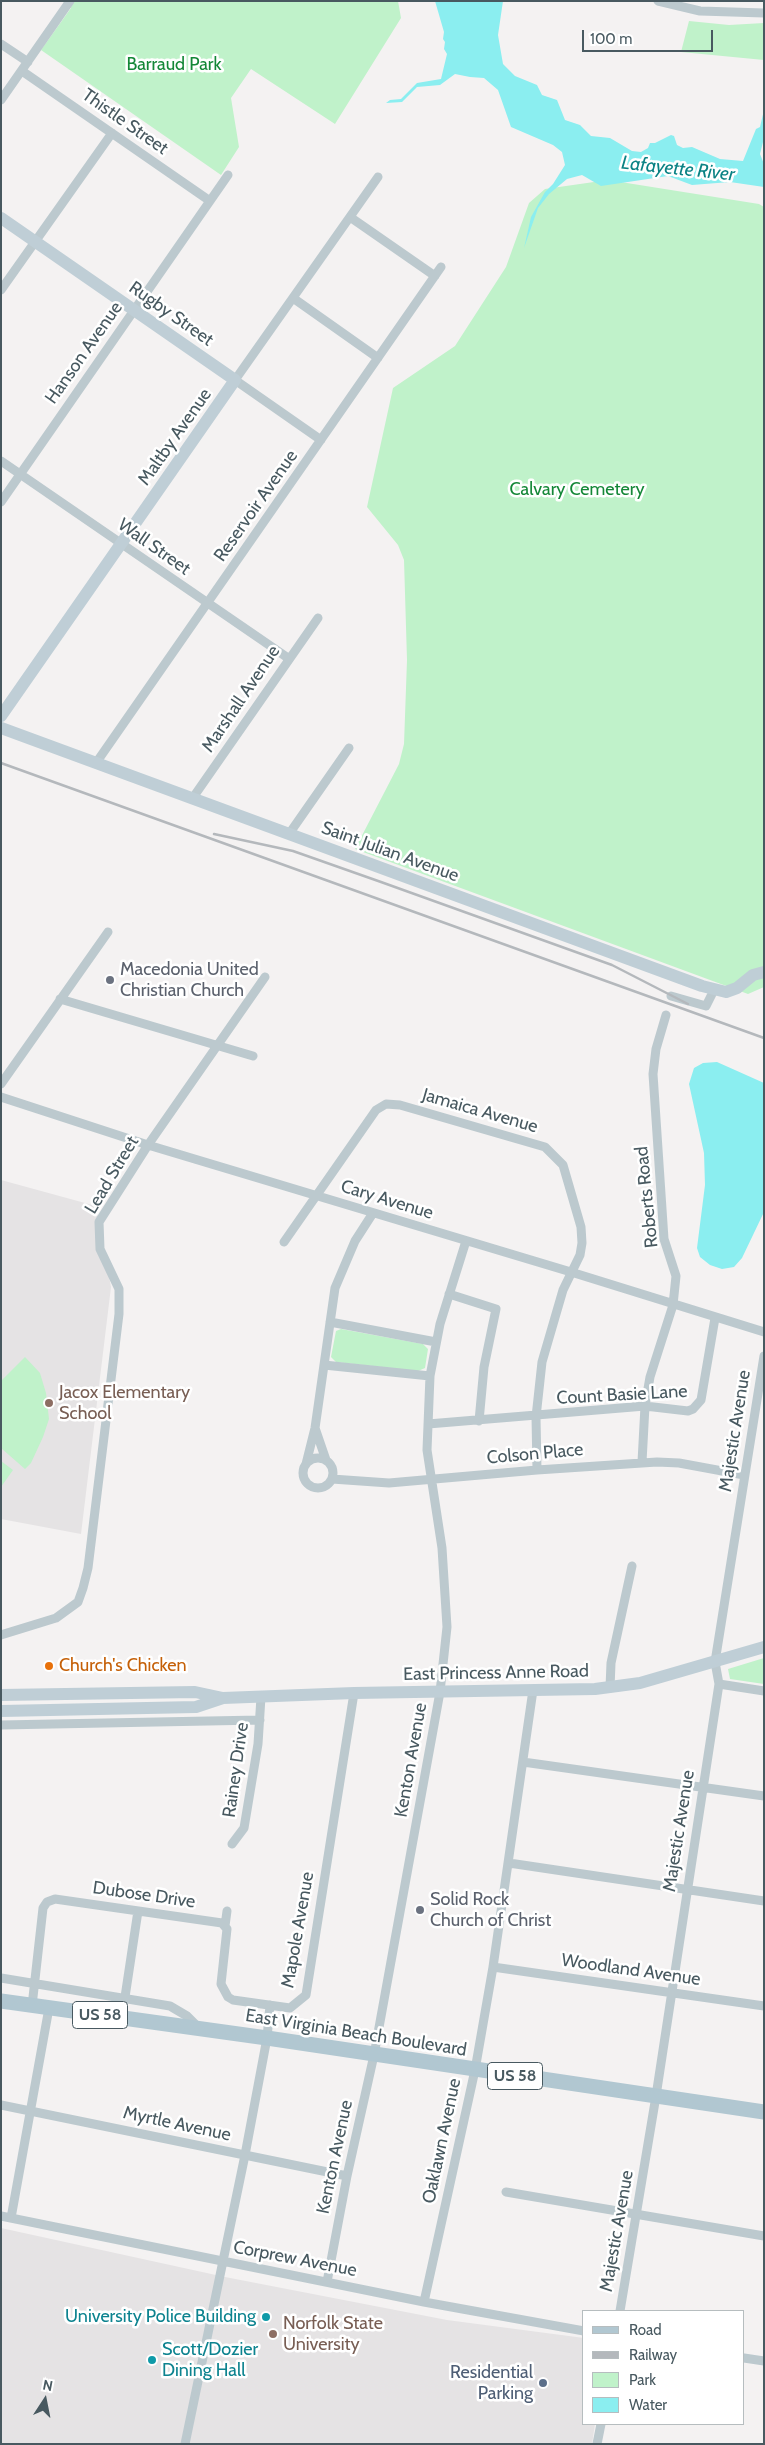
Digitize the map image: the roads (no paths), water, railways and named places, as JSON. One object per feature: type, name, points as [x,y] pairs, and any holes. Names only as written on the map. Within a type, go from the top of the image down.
[{"type":"main road","name":"East Virginia Beach Boulevard","points":[[1,2001],[267,2038],[764,2112]]},
{"type":"street","points":[[1,100],[70,1]]},
{"type":"street","points":[[658,1],[700,11],[764,13]]},
{"type":"street","points":[[1,44],[28,62]]},
{"type":"street","name":"Thistle Street","points":[[22,71],[210,201]]},
{"type":"street","points":[[1,290],[112,133]]},
{"type":"street","name":"Hanson Avenue","points":[[1,502],[228,175]]},
{"type":"street","name":"Maltby Avenue","points":[[1,716],[378,177]]},
{"type":"street","points":[[350,217],[435,276]]},
{"type":"street","name":"Rugby Street","points":[[1,218],[321,440]]},
{"type":"street","name":"Reservoir Avenue","points":[[96,763],[441,267]]},
{"type":"street","points":[[293,298],[378,358]]},
{"type":"street","name":"Wall Street","points":[[1,461],[288,658]]},
{"type":"street","name":"Marshall Avenue","points":[[192,799],[288,658],[318,618]]},
{"type":"street","name":"Saint Julian Avenue","points":[[1,728],[714,990],[726,992],[732,990],[753,975],[764,972]]},
{"type":"street","points":[[289,834],[349,748]]},
{"type":"street","points":[[1,1084],[108,932]]},
{"type":"street","name":"Lead Street","points":[[1,1635],[56,1618],[78,1602],[83,1588],[95,1516],[119,1314],[119,1289],[100,1249],[100,1222],[148,1145],[265,977]]},
{"type":"street","points":[[671,996],[706,1006],[714,990]]},
{"type":"street","points":[[60,999],[253,1056]]},
{"type":"street","name":"Roberts Road","points":[[642,1462],[645,1406],[650,1377],[673,1305],[676,1276],[664,1239],[654,1074],[656,1049],[666,1015]]},
{"type":"street","name":"Cary Avenue","points":[[1,1097],[148,1145],[764,1332]]},
{"type":"street","name":"Jamaica Avenue","points":[[284,1242],[376,1110],[386,1104],[400,1105],[545,1147],[563,1165],[580,1227],[582,1243],[580,1255],[563,1290],[542,1362],[536,1416],[537,1470]]},
{"type":"street","points":[[315,1428],[326,1460],[332,1466],[332,1479],[323,1487],[310,1486],[303,1476],[315,1428],[335,1288],[355,1241],[373,1213]]},
{"type":"street","name":"Kenton Avenue","points":[[327,2282],[347,2176],[374,2055],[440,1692],[446,1627],[445,1583],[442,1548],[427,1450],[430,1376],[436,1342],[466,1241]]},
{"type":"street","points":[[449,1294],[496,1310],[484,1367],[479,1421]]},
{"type":"street","name":"Count Basie Lane","points":[[428,1424],[645,1406],[688,1411],[698,1406],[701,1400],[716,1318]]},
{"type":"street","points":[[330,1322],[436,1342]]},
{"type":"street","name":"Majestic Avenue","points":[[620,2310],[656,2096],[686,1889],[719,1684],[714,1662],[764,1356]]},
{"type":"street","points":[[324,1365],[430,1376]]},
{"type":"street","points":[[306,1464],[318,1458],[326,1460]]},
{"type":"street","name":"Colson Place","points":[[332,1479],[390,1483],[642,1462],[679,1463],[744,1474]]},
{"type":"street","points":[[610,1688],[611,1663],[632,1566]]},
{"type":"street","name":"East Princess Anne Road","points":[[1,1695],[195,1692],[223,1698],[354,1693],[610,1688],[640,1682],[764,1647]]},
{"type":"street","points":[[719,1684],[764,1691]]},
{"type":"street","name":"Oaklawn Avenue","points":[[424,2302],[475,2070],[493,1967],[533,1690]]},
{"type":"street","name":"Mapole Avenue","points":[[185,2444],[245,2155],[267,2038],[270,2006],[290,2008],[306,1996],[354,1693]]},
{"type":"street","name":"Rainey Drive","points":[[232,1844],[244,1828],[260,1720],[261,1697]]},
{"type":"street","name":"East Princess Anne Road","points":[[1,1711],[196,1707],[223,1698]]},
{"type":"street","points":[[1,1725],[260,1720]]},
{"type":"street","points":[[523,1762],[764,1796]]},
{"type":"street","points":[[508,1863],[764,1901]]},
{"type":"street","name":"Dubose Drive","points":[[32,2006],[43,1908],[47,1902],[55,1899],[225,1926]]},
{"type":"street","points":[[125,1998],[138,1911]]},
{"type":"street","points":[[227,1911],[221,1984],[224,1994],[233,2000],[270,2006]]},
{"type":"street","name":"Woodland Avenue","points":[[493,1967],[764,2006]]},
{"type":"street","points":[[1,1978],[170,2006],[187,2016],[200,2029]]},
{"type":"street","points":[[6,2217],[30,2111],[49,2008]]},
{"type":"street","name":"Myrtle Avenue","points":[[1,2105],[347,2176]]},
{"type":"street","points":[[506,2192],[764,2236]]},
{"type":"street","name":"Corprew Avenue","points":[[6,2217],[424,2302],[582,2331]]},
{"type":"street","points":[[745,2358],[764,2361]]},
{"type":"street","points":[[598,2444],[601,2425]]},
{"type":"water","name":"Lafayette River","points":[[435,1],[503,1],[498,35],[503,64],[515,76],[537,85],[542,95],[557,100],[565,120],[580,125],[591,136],[610,138],[632,151],[641,152],[648,148],[650,143],[655,143],[671,135],[674,136],[677,145],[683,148],[692,147],[720,159],[743,161],[756,129],[760,127],[764,110],[764,138],[760,154],[764,164],[764,187],[730,182],[692,185],[668,176],[601,186],[582,175],[567,179],[549,194],[538,208],[524,248],[531,217],[545,192],[553,184],[565,165],[562,152],[553,145],[511,127],[498,90],[484,78],[455,74],[440,85],[417,87],[402,102],[386,103],[390,100],[401,99],[417,83],[441,79],[447,54],[444,49],[444,32]]},
{"type":"water","points":[[717,1062],[764,1083],[764,1212],[742,1258],[734,1267],[722,1269],[710,1265],[700,1257],[697,1248],[705,1185],[704,1153],[689,1084],[694,1068],[703,1063]]},
{"type":"railway","points":[[1,763],[764,1038]]},
{"type":"railway","points":[[214,834],[293,851],[381,882],[612,965],[688,1004]]},
{"type":"place","name":"Macedonia United Christian Church","points":[[110,980]]},
{"type":"place","name":"Jacox Elementary School","points":[[49,1403]]},
{"type":"place","name":"Church's Chicken","points":[[49,1666]]},
{"type":"place","name":"Solid Rock Church of Christ","points":[[420,1910]]},
{"type":"place","name":"University Police Building","points":[[266,2317]]},
{"type":"place","name":"Norfolk State University","points":[[273,2334]]},
{"type":"place","name":"Scott/Dozier Dining Hall","points":[[152,2360]]},
{"type":"place","name":"Residential Parking","points":[[543,2383]]},
{"type":"park label","name":"Barraud Park","points":[[174,65]]},
{"type":"park label","name":"Calvary Cemetery","points":[[577,490]]}]
